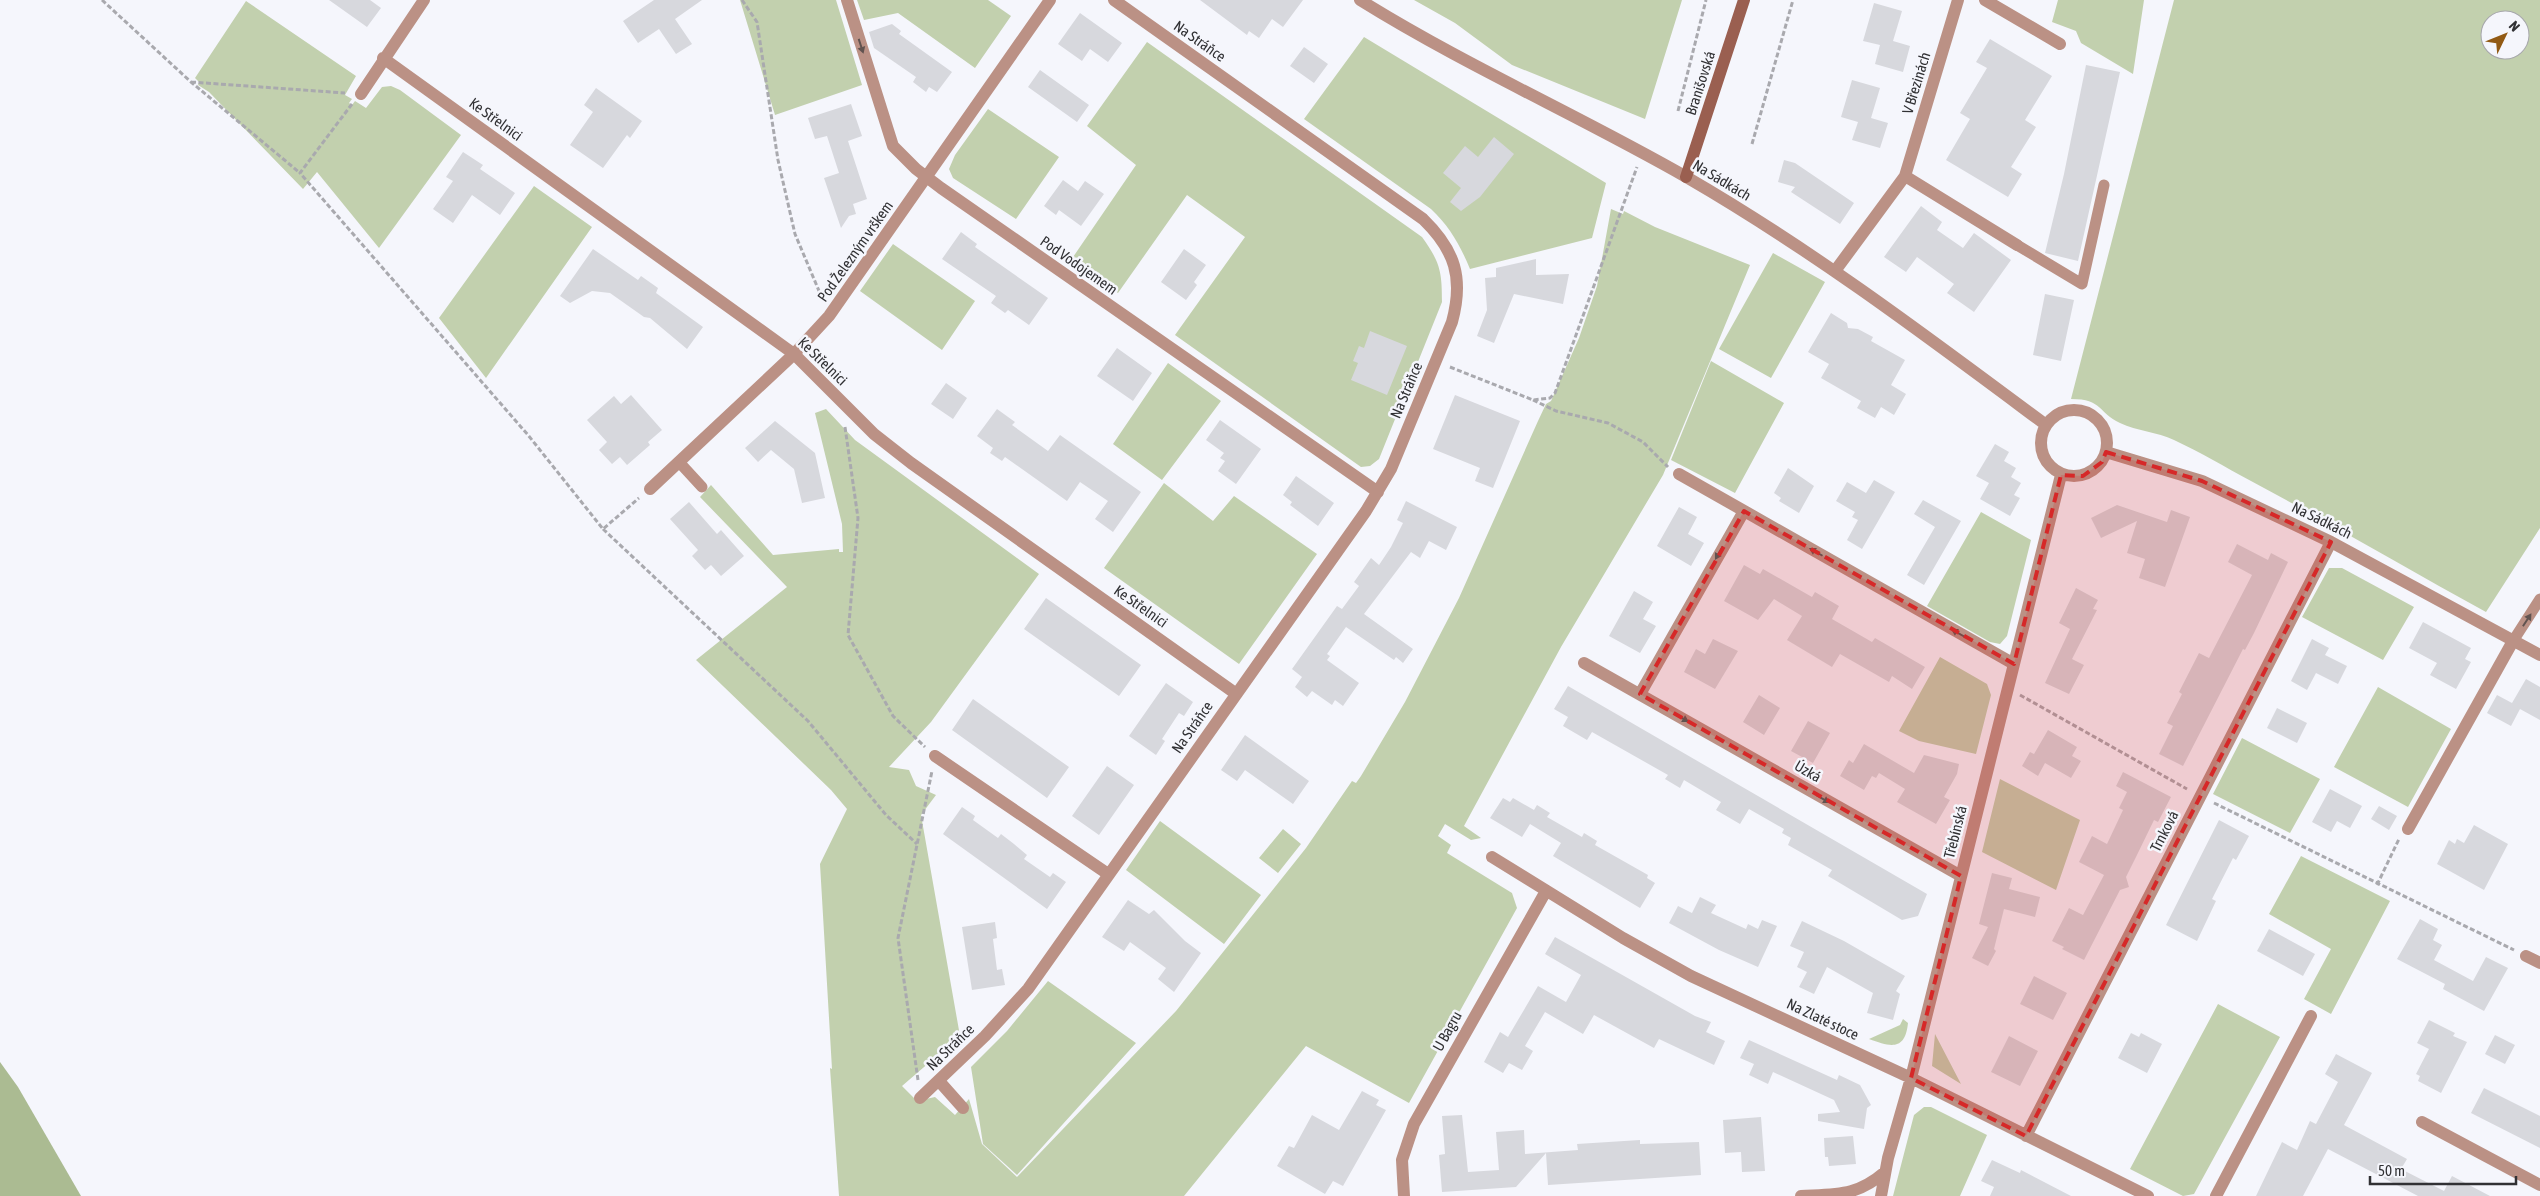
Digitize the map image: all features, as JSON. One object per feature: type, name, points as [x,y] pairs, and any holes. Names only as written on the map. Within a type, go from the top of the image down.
[{"type":"street","points":[[360,94],[424,0]]},
{"type":"street","name":"Pod Vodojemem","points":[[847,0],[893,146],[903,157],[927,178],[1378,492]]},
{"type":"street","name":"Pod Železným vrškem","points":[[650,489],[794,354],[829,316],[1050,0]]},
{"type":"street","name":"Na Stráňce","points":[[920,1098],[985,1036],[1028,989],[1378,492],[1391,468],[1457,304],[1455,265],[1450,250],[1438,233],[1423,219],[1114,0]]},
{"type":"street","name":"Na Sádkách","points":[[1360,0],[1412,32],[1686,177],[1750,215],[1835,271],[2046,425]]},
{"type":"street","name":"Branišovská","points":[[1686,177],[1744,0]]},
{"type":"street","name":"V Březinách","points":[[1835,271],[1905,176],[1958,0]]},
{"type":"street","points":[[1985,0],[2060,44]]},
{"type":"street","name":"Ke Střelnici","points":[[383,58],[794,354],[874,434],[911,463],[1235,693]]},
{"type":"street","points":[[1905,176],[2017,245]]},
{"type":"street","points":[[2072,410],[2092,415],[2105,431],[2106,452],[2102,462],[2094,471],[2084,476],[2072,477],[2061,475],[2052,469],[2042,453],[2041,434],[2046,425],[2062,412],[2072,410]]},
{"type":"street","name":"Na Sádkách","points":[[2106,452],[2202,481],[2331,542],[2540,655]]},
{"type":"street","points":[[1679,474],[2014,664]]},
{"type":"street","name":"Třebínská","points":[[1881,1196],[1885,1172],[1911,1078],[2061,475]]},
{"type":"street","points":[[1640,694],[1744,511]]},
{"type":"street","name":"Trnková","points":[[2026,1136],[2331,542]]},
{"type":"street","points":[[2404,834],[2513,641]]},
{"type":"street","name":"Úzká","points":[[1584,663],[1961,876]]},
{"type":"street","points":[[935,756],[1108,874]]},
{"type":"street","name":"Na Zlaté stoce","points":[[1492,857],[1691,976],[1911,1078],[2148,1196]]},
{"type":"street","name":"U Bagru","points":[[1404,1196],[1402,1160],[1414,1124],[1546,891]]},
{"type":"street","points":[[2526,956],[2540,964]]},
{"type":"street","points":[[2216,1196],[2311,1016]]},
{"type":"street","points":[[939,1081],[963,1108]]},
{"type":"street","points":[[2422,1122],[2540,1185]]},
{"type":"street","points":[[1800,1196],[1858,1192],[1873,1184],[1885,1172]]},
{"type":"lane","points":[[2017,245],[2082,284],[2104,184]]},
{"type":"lane","points":[[679,462],[702,487]]},
{"type":"lane","points":[[2513,641],[2540,599]]},
{"type":"path","points":[[102,0],[192,82],[300,173],[528,435],[602,529],[808,721],[886,815],[917,844]]},
{"type":"path","points":[[742,0],[757,22],[778,160],[795,234],[829,316]]},
{"type":"path","points":[[1678,111],[1706,0]]},
{"type":"path","points":[[1752,144],[1794,0]]},
{"type":"path","points":[[192,82],[360,94]]},
{"type":"path","points":[[300,173],[360,94]]},
{"type":"path","points":[[1533,400],[1550,398],[1555,392],[1642,154]]},
{"type":"path","points":[[1435,362],[1533,400],[1556,412],[1608,423],[1642,442],[1663,464],[1679,474]]},
{"type":"path","points":[[841,401],[858,518],[848,635],[893,716],[935,756],[898,938],[920,1098]]},
{"type":"path","points":[[602,529],[650,489]]},
{"type":"path","points":[[2008,688],[2192,792]]},
{"type":"path","points":[[2209,800],[2377,885],[2526,956]]},
{"type":"path","points":[[2377,885],[2404,834]]},
{"type":"highlighted area","points":[[2106,452],[2202,481],[2331,542],[2026,1136],[1911,1078],[1961,876],[1640,694],[1744,511],[2014,664],[2061,475],[2083,476],[2102,462]]},
{"type":"green space","points":[[740,0],[836,0],[862,85],[775,115]]},
{"type":"green space","points":[[857,0],[988,0],[1011,16],[975,68],[898,13],[864,20]]},
{"type":"green space","points":[[1414,0],[1682,0],[1645,119],[1512,65],[1455,23]]},
{"type":"green space","points":[[2058,0],[2144,0],[2133,74],[2081,43],[2076,31],[2052,22]]},
{"type":"green space","points":[[2174,0],[2540,0],[2540,528],[2486,612],[2193,450],[2167,437],[2120,423],[2095,404],[2071,399]]},
{"type":"green space","points":[[246,1],[356,76],[345,95],[352,99],[349,103],[352,105],[355,101],[366,108],[382,87],[391,86],[400,90],[461,135],[379,248],[317,172],[303,189],[209,92],[198,85],[199,82],[195,78]]},
{"type":"green space","points":[[1364,37],[1606,183],[1592,238],[1470,269],[1454,237],[1431,209],[1304,119]]},
{"type":"green space","points":[[1147,42],[1422,237],[1433,253],[1439,267],[1442,302],[1379,459],[1370,466],[1361,467],[1175,335],[1245,237],[1187,195],[1118,293],[1071,260],[1136,165],[1087,126]]},
{"type":"green space","points":[[988,109],[1059,157],[1016,219],[953,178],[949,169],[955,155]]},
{"type":"green space","points":[[534,186],[592,227],[486,378],[439,318]]},
{"type":"green space","points":[[1611,209],[1623,214],[1624,211],[1655,227],[1750,265],[1663,475],[1561,647],[1464,826],[1481,838],[1471,840],[1445,824],[1438,836],[1451,845],[1447,853],[1512,893],[1517,908],[1409,1103],[1306,1046],[1184,1196],[839,1196],[830,1068],[832,1069],[820,864],[847,809],[831,790],[696,660],[787,587],[700,497],[711,485],[773,555],[839,549],[839,552],[843,552],[842,524],[815,413],[826,409],[855,440],[1039,574],[931,722],[889,767],[909,770],[916,786],[936,795],[921,815],[960,1036],[902,1086],[917,1101],[935,1097],[955,1115],[969,1099],[982,1144],[1017,1177],[1176,1011],[1306,848],[1352,781],[1356,783],[1361,776],[1405,702],[1459,598],[1538,421],[1546,404],[1551,401],[1579,338],[1597,286]]},
{"type":"green space","points":[[893,244],[975,301],[942,350],[860,291]]},
{"type":"green space","points":[[1773,253],[1825,282],[1771,378],[1719,349]]},
{"type":"green space","points":[[1711,361],[1784,403],[1735,493],[1671,460]]},
{"type":"green space","points":[[1168,363],[1221,401],[1162,480],[1113,444]]},
{"type":"green space","points":[[1164,483],[1213,521],[1234,496],[1317,554],[1239,664],[1104,568]]},
{"type":"green space","points":[[1981,512],[2031,540],[2007,636],[2000,644],[1990,642],[1927,606]]},
{"type":"green space","points":[[2329,568],[2342,568],[2414,607],[2383,660],[2302,617]]},
{"type":"green space","points":[[1940,657],[1987,684],[1991,695],[1976,754],[1919,741],[1899,731]]},
{"type":"green space","points":[[2378,687],[2451,729],[2408,807],[2334,767]]},
{"type":"green space","points":[[2242,738],[2320,779],[2290,833],[2213,794]]},
{"type":"green space","points":[[2000,779],[2080,820],[2056,890],[1982,852]]},
{"type":"green space","points":[[1160,821],[1261,895],[1224,944],[1126,870]]},
{"type":"green space","points":[[1283,829],[1301,844],[1278,873],[1259,858]]},
{"type":"green space","points":[[2301,856],[2390,901],[2331,1014],[2304,999],[2331,949],[2269,914]]},
{"type":"green space","points":[[1048,981],[1136,1043],[1017,1175],[983,1144],[971,1067],[1007,1031]]},
{"type":"green space","points":[[2218,1004],[2280,1037],[2194,1194],[2183,1196],[2130,1169]]},
{"type":"green space","points":[[1903,1019],[1908,1023],[1904,1038],[1900,1042],[1890,1045],[1869,1039],[1900,1025]]},
{"type":"green space","points":[[1935,1034],[1961,1084],[1932,1066]]},
{"type":"green space","points":[[0,1062],[18,1087],[81,1196],[0,1196]]},
{"type":"green space","points":[[1924,1107],[1931,1107],[1987,1135],[1960,1196],[1893,1196],[1914,1115]]},
{"type":"building","points":[[329,0],[370,0],[381,8],[367,27]]},
{"type":"building","points":[[654,0],[702,0],[675,19],[692,44],[676,54],[659,29],[638,43],[623,21]]},
{"type":"building","points":[[1200,0],[1303,0],[1283,27],[1272,19],[1259,38],[1249,31],[1247,35]]},
{"type":"building","points":[[1874,3],[1902,11],[1893,41],[1910,46],[1903,72],[1875,64],[1880,45],[1863,41]]},
{"type":"building","points":[[1080,13],[1122,43],[1108,62],[1090,49],[1082,61],[1058,44]]},
{"type":"building","points":[[892,24],[901,31],[899,34],[952,72],[937,92],[929,87],[926,92],[913,82],[916,77],[874,48],[869,32]]},
{"type":"building","points":[[1990,39],[2052,76],[2025,120],[2036,127],[2011,167],[2022,174],[2008,197],[1946,160],[1970,119],[1960,113],[1987,68],[1976,62]]},
{"type":"building","points":[[1304,47],[1328,64],[1314,83],[1290,66]]},
{"type":"building","points":[[2086,65],[2120,72],[2078,261],[2045,253],[2064,174]]},
{"type":"building","points":[[1040,70],[1089,105],[1077,122],[1028,87]]},
{"type":"building","points":[[1852,80],[1880,88],[1871,118],[1888,123],[1880,148],[1852,140],[1858,122],[1841,117]]},
{"type":"building","points":[[596,88],[642,121],[630,138],[627,135],[603,168],[570,145],[593,112],[584,105]]},
{"type":"building","points":[[851,104],[862,136],[848,141],[867,199],[853,204],[856,214],[849,216],[841,228],[824,178],[839,173],[827,136],[815,139],[808,118]]},
{"type":"building","points":[[1494,137],[1514,154],[1480,197],[1461,211],[1450,202],[1461,188],[1443,173],[1465,146],[1478,157]]},
{"type":"building","points":[[463,152],[483,165],[480,169],[515,193],[500,215],[472,195],[453,223],[433,209],[453,181],[446,177]]},
{"type":"building","points":[[1784,160],[1795,163],[1854,203],[1840,224],[1791,192],[1795,187],[1778,182]]},
{"type":"building","points":[[1063,180],[1078,191],[1085,181],[1104,194],[1081,226],[1059,210],[1056,215],[1044,206]]},
{"type":"building","points":[[1921,206],[1942,222],[1937,230],[1963,248],[1974,233],[2011,260],[1974,312],[1947,293],[1954,284],[1917,257],[1906,272],[1884,257]]},
{"type":"building","points":[[961,232],[977,244],[975,247],[1048,298],[1029,325],[1008,310],[1005,313],[991,303],[996,296],[942,259]]},
{"type":"building","points":[[593,249],[638,280],[641,276],[658,288],[656,293],[703,327],[687,349],[650,318],[644,317],[610,293],[592,291],[570,303],[560,296]]},
{"type":"building","points":[[1184,249],[1206,265],[1194,282],[1197,285],[1186,300],[1161,282]]},
{"type":"building","points":[[1536,259],[1536,275],[1569,274],[1563,304],[1514,294],[1494,343],[1477,336],[1487,310],[1485,278],[1496,277],[1496,268]]},
{"type":"building","points":[[2045,294],[2074,300],[2061,361],[2033,355]]},
{"type":"building","points":[[1831,313],[1847,323],[1848,328],[1858,329],[1873,337],[1871,341],[1905,360],[1891,385],[1906,394],[1894,415],[1881,407],[1875,418],[1857,408],[1861,401],[1821,378],[1829,364],[1808,352]]},
{"type":"building","points":[[1370,331],[1407,346],[1387,395],[1351,380],[1358,363],[1353,361],[1359,346],[1364,348]]},
{"type":"building","points":[[1117,348],[1152,373],[1133,401],[1097,376]]},
{"type":"building","points":[[946,383],[967,398],[953,419],[931,404]]},
{"type":"building","points":[[631,395],[662,430],[648,442],[650,445],[627,465],[620,457],[612,464],[599,450],[607,442],[587,420],[614,396],[621,404]]},
{"type":"building","points":[[1455,395],[1520,421],[1493,488],[1475,481],[1480,468],[1433,449]]},
{"type":"building","points":[[997,409],[1015,422],[1012,425],[1048,451],[1060,435],[1141,492],[1113,532],[1095,519],[1108,501],[1080,482],[1067,501],[1005,457],[1002,461],[990,453],[993,448],[977,436]]},
{"type":"building","points":[[1220,420],[1261,449],[1236,484],[1218,471],[1225,461],[1220,458],[1224,453],[1206,440]]},
{"type":"building","points":[[775,421],[815,453],[825,498],[802,503],[794,469],[771,450],[758,462],[745,448]]},
{"type":"building","points":[[1995,444],[2009,452],[2004,461],[2016,468],[2011,477],[2021,483],[2014,495],[2020,498],[2010,516],[1980,499],[1989,483],[1976,476]]},
{"type":"building","points":[[1788,468],[1814,486],[1799,513],[1779,501],[1781,498],[1774,493]]},
{"type":"building","points":[[1296,476],[1334,503],[1318,526],[1290,505],[1292,502],[1283,495]]},
{"type":"building","points":[[1874,480],[1895,492],[1862,549],[1847,540],[1858,520],[1852,517],[1855,512],[1836,501],[1847,482],[1866,493]]},
{"type":"building","points":[[1923,500],[1961,521],[1924,585],[1907,575],[1935,527],[1914,514]]},
{"type":"building","points":[[1406,501],[1457,527],[1446,550],[1429,541],[1420,558],[1411,552],[1364,614],[1413,649],[1403,663],[1396,657],[1394,660],[1346,627],[1327,654],[1330,656],[1327,660],[1359,683],[1343,706],[1335,700],[1332,705],[1312,691],[1307,697],[1295,687],[1302,677],[1292,669],[1337,606],[1342,609],[1359,586],[1354,582],[1371,558],[1379,565],[1403,523],[1397,520]]},
{"type":"building","points":[[689,502],[717,534],[721,530],[744,556],[721,576],[711,565],[705,570],[692,556],[698,550],[670,519]]},
{"type":"building","points":[[2117,505],[2167,522],[2171,510],[2190,517],[2165,587],[2139,578],[2145,559],[2127,553],[2137,521],[2101,538],[2091,518]]},
{"type":"building","points":[[1679,507],[1697,517],[1688,534],[1704,543],[1691,566],[1657,546]]},
{"type":"building","points":[[2237,544],[2268,560],[2271,553],[2288,562],[2254,633],[2245,650],[2243,649],[2183,766],[2159,754],[2173,726],[2167,723],[2182,694],[2179,692],[2199,653],[2209,658],[2252,575],[2228,562]]},
{"type":"building","points":[[1744,565],[1760,574],[1763,569],[1812,597],[1815,592],[1839,606],[1832,619],[1872,642],[1875,638],[1925,667],[1912,689],[1892,676],[1889,682],[1840,654],[1832,667],[1787,640],[1802,616],[1774,599],[1758,620],[1724,601]]},
{"type":"building","points":[[2076,588],[2098,600],[2093,609],[2097,610],[2072,659],[2084,665],[2069,694],[2045,683],[2070,629],[2059,623]]},
{"type":"building","points":[[1634,591],[1653,602],[1643,619],[1656,626],[1640,653],[1609,636]]},
{"type":"building","points":[[1046,598],[1141,665],[1119,696],[1024,629]]},
{"type":"building","points":[[2423,622],[2471,648],[2465,659],[2471,662],[2456,689],[2430,675],[2437,663],[2409,648]]},
{"type":"building","points":[[1713,639],[1738,651],[1715,689],[1684,672],[1696,649],[1705,654]]},
{"type":"building","points":[[2312,639],[2329,648],[2325,655],[2347,666],[2338,684],[2316,673],[2307,690],[2291,681]]},
{"type":"building","points":[[2526,679],[2540,687],[2540,720],[2520,709],[2511,726],[2487,713],[2497,695],[2512,703]]},
{"type":"building","points":[[1166,683],[1193,702],[1184,716],[1179,713],[1162,739],[1165,741],[1156,755],[1129,736]]},
{"type":"building","points":[[1568,686],[1927,894],[1918,916],[1902,920],[1828,876],[1832,870],[1788,845],[1791,838],[1782,833],[1784,829],[1749,809],[1740,824],[1716,810],[1721,802],[1684,780],[1680,788],[1665,779],[1668,775],[1592,732],[1587,740],[1563,726],[1568,717],[1554,709]]},
{"type":"building","points":[[1759,695],[1780,708],[1764,735],[1743,722]]},
{"type":"building","points":[[973,699],[1069,767],[1047,798],[952,730]]},
{"type":"building","points":[[2277,708],[2307,723],[2297,743],[2267,728]]},
{"type":"building","points":[[1808,721],[1830,733],[1813,763],[1791,751]]},
{"type":"building","points":[[2048,730],[2077,747],[2072,756],[2081,761],[2071,778],[2045,763],[2038,776],[2022,766],[2030,752],[2034,754]]},
{"type":"building","points":[[1245,735],[1309,781],[1293,804],[1245,770],[1237,781],[1221,770]]},
{"type":"building","points":[[1864,744],[1914,773],[1924,755],[1959,764],[1957,774],[1944,797],[1950,800],[1936,824],[1897,802],[1905,789],[1879,773],[1876,778],[1872,776],[1864,790],[1840,776],[1849,760],[1853,763]]},
{"type":"building","points":[[1107,766],[1134,785],[1099,835],[1072,816]]},
{"type":"building","points":[[2123,772],[2171,797],[2158,822],[2154,820],[2126,877],[2129,887],[2120,890],[2084,960],[2062,949],[2064,947],[2052,941],[2069,908],[2083,915],[2104,875],[2079,862],[2092,836],[2107,844],[2123,810],[2119,808],[2127,792],[2116,786]]},
{"type":"building","points":[[2330,789],[2362,806],[2350,828],[2337,821],[2331,832],[2312,822]]},
{"type":"building","points":[[1503,798],[1510,802],[1513,798],[1534,810],[1537,805],[1550,813],[1547,817],[1582,837],[1584,833],[1597,841],[1595,845],[1648,875],[1647,878],[1655,883],[1640,908],[1553,856],[1561,843],[1530,824],[1522,837],[1490,818]]},
{"type":"building","points":[[2379,806],[2397,816],[2389,830],[2371,819]]},
{"type":"building","points":[[962,807],[975,816],[973,820],[998,838],[1001,834],[1014,844],[1027,855],[1024,859],[1050,877],[1053,873],[1066,882],[1047,909],[943,834]]},
{"type":"building","points":[[2219,820],[2249,836],[2236,860],[2233,858],[2212,899],[2216,901],[2197,941],[2166,925]]},
{"type":"building","points":[[2474,825],[2508,844],[2484,890],[2437,864],[2449,840],[2455,844],[2457,839],[2464,843]]},
{"type":"building","points":[[1992,873],[2012,878],[2009,889],[2040,897],[2035,917],[2004,909],[1994,949],[1996,951],[1988,966],[1972,958],[1988,927],[1979,924]]},
{"type":"building","points":[[1700,897],[1716,905],[1711,913],[1746,929],[1748,924],[1758,929],[1762,920],[1777,926],[1758,967],[1719,950],[1669,923],[1678,906],[1692,913]]},
{"type":"building","points":[[1128,900],[1149,914],[1154,910],[1185,941],[1201,953],[1174,992],[1158,979],[1166,968],[1130,942],[1124,951],[1102,937]]},
{"type":"building","points":[[2420,919],[2438,929],[2433,940],[2442,945],[2434,960],[2473,981],[2486,957],[2508,968],[2484,1011],[2443,989],[2445,984],[2397,959]]},
{"type":"building","points":[[1802,921],[1844,941],[1905,976],[1896,991],[1900,994],[1893,1020],[1867,1013],[1873,993],[1827,967],[1814,994],[1799,987],[1807,972],[1797,967],[1804,952],[1790,946]]},
{"type":"building","points":[[995,922],[997,938],[993,939],[997,970],[1002,969],[1005,985],[972,990],[962,927]]},
{"type":"building","points":[[2269,929],[2315,954],[2303,976],[2257,951]]},
{"type":"building","points":[[1555,937],[1695,1016],[1711,1022],[1706,1032],[1725,1041],[1714,1065],[1659,1039],[1654,1048],[1594,1015],[1583,1034],[1545,1012],[1525,1046],[1533,1051],[1522,1070],[1509,1063],[1503,1073],[1484,1062],[1500,1032],[1508,1037],[1538,986],[1566,1002],[1581,975],[1545,954]]},
{"type":"building","points":[[2034,976],[2067,993],[2053,1020],[2020,1004]]},
{"type":"building","points":[[2429,1020],[2455,1033],[2453,1036],[2467,1042],[2441,1093],[2418,1081],[2420,1076],[2416,1074],[2429,1049],[2417,1043]]},
{"type":"building","points":[[2131,1033],[2139,1037],[2141,1033],[2162,1044],[2147,1073],[2118,1058]]},
{"type":"building","points":[[2495,1035],[2515,1045],[2505,1064],[2485,1054]]},
{"type":"building","points":[[2009,1036],[2038,1051],[2020,1086],[1991,1072]]},
{"type":"building","points":[[1749,1040],[1837,1080],[1839,1075],[1860,1085],[1871,1105],[1867,1108],[1864,1129],[1818,1121],[1818,1114],[1840,1112],[1834,1100],[1773,1072],[1768,1084],[1749,1075],[1754,1064],[1740,1058]]},
{"type":"building","points":[[2336,1054],[2372,1073],[2344,1125],[2407,1159],[2401,1169],[2444,1191],[2452,1176],[2490,1196],[2418,1196],[2328,1149],[2303,1196],[2256,1196],[2282,1142],[2297,1150],[2310,1121],[2316,1124],[2338,1082],[2325,1074]]},
{"type":"building","points":[[2484,1088],[2540,1116],[2540,1148],[2471,1113]]},
{"type":"building","points":[[1362,1091],[1379,1100],[1376,1105],[1386,1110],[1343,1186],[1333,1181],[1325,1194],[1277,1166],[1289,1146],[1294,1148],[1312,1115],[1339,1130]]},
{"type":"building","points":[[1462,1115],[1468,1172],[1499,1170],[1496,1132],[1524,1130],[1525,1154],[1578,1150],[1577,1144],[1640,1140],[1640,1144],[1699,1142],[1701,1175],[1548,1185],[1546,1153],[1516,1187],[1442,1192],[1439,1155],[1445,1154],[1442,1116]]},
{"type":"building","points":[[1761,1117],[1765,1171],[1742,1172],[1741,1152],[1725,1153],[1723,1120]]},
{"type":"building","points":[[1853,1136],[1856,1164],[1829,1166],[1828,1157],[1825,1157],[1824,1138]]},
{"type":"building","points":[[1992,1160],[2020,1173],[2021,1170],[2071,1196],[1990,1196],[1994,1187],[1981,1181]]}]
